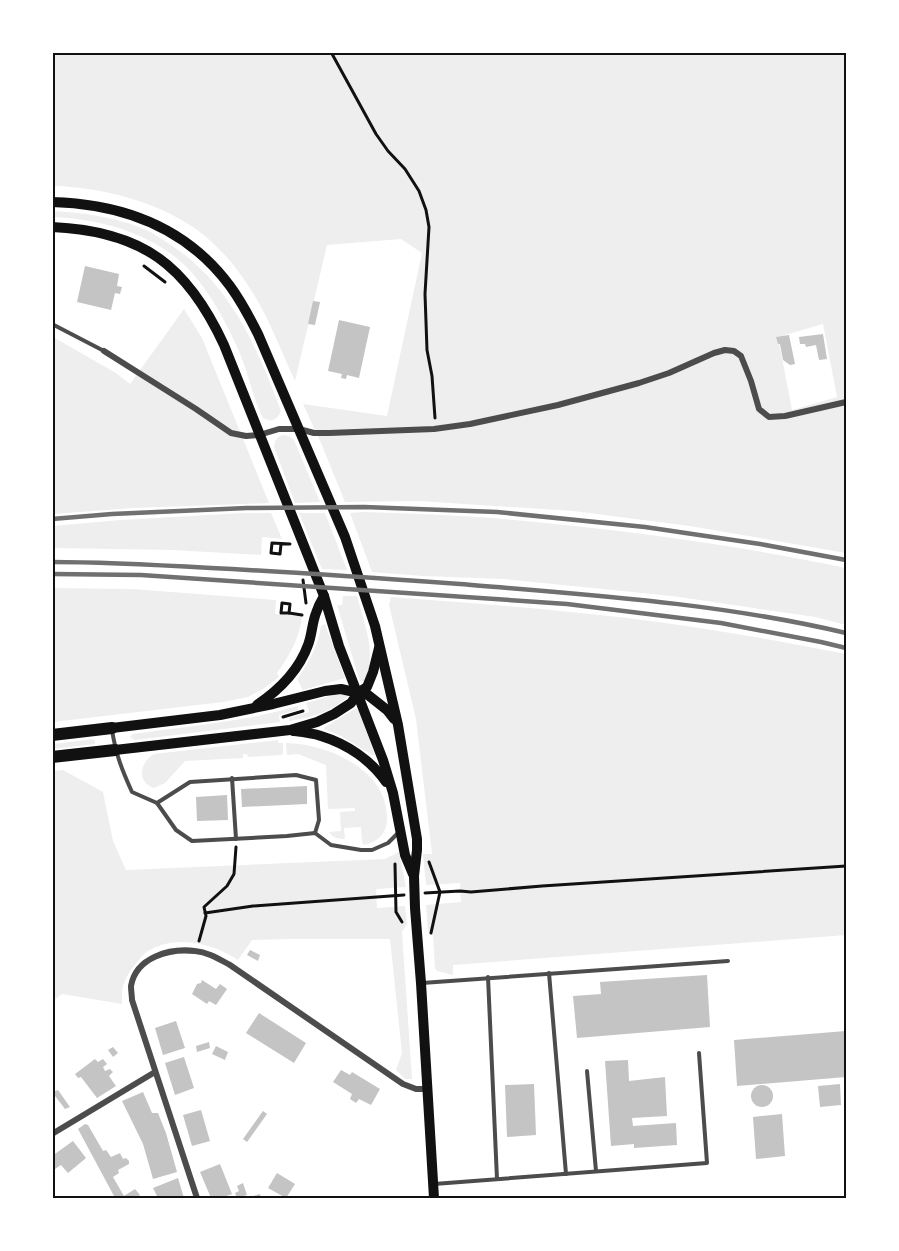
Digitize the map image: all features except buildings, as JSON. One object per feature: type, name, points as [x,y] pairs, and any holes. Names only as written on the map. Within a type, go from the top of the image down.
[{"type":"highway","points":[[52,735],[112,728]]},
{"type":"highway","points":[[52,757],[115,750]]},
{"type":"main road","points":[[52,202],[92,205],[134,215],[168,231],[205,259],[231,287],[268,354],[353,559],[380,645],[398,725],[417,839],[414,876],[434,1198]]},
{"type":"main road","points":[[52,227],[99,232],[150,252],[170,266],[186,282],[202,303],[215,326],[324,596],[339,646],[383,760],[393,793],[405,855],[414,876]]},
{"type":"main road","points":[[252,708],[277,689],[296,668],[308,644],[316,613],[324,596]]},
{"type":"main road","points":[[115,750],[290,730],[317,722],[351,703],[358,693],[367,687],[380,645]]},
{"type":"main road","points":[[112,728],[220,715],[341,689],[368,695],[387,710],[398,725]]},
{"type":"main road","points":[[290,730],[320,735],[345,746],[363,758],[380,774],[393,793]]},
{"type":"street","points":[[104,351],[231,433],[246,436],[279,429],[329,433],[434,429],[470,424],[558,405],[639,383],[726,350],[734,351],[741,356],[759,409],[769,417],[785,416],[846,402]]},
{"type":"street","points":[[197,1198],[132,1000],[131,987],[134,979],[143,964],[151,958],[175,951],[196,951],[214,956],[403,1084],[416,1089],[428,1089]]},
{"type":"street","points":[[52,1134],[155,1072]]},
{"type":"lane","points":[[52,324],[104,351]]},
{"type":"lane","points":[[112,728],[119,764],[132,792],[157,803],[176,830],[192,841],[315,833],[331,845],[361,850],[388,843],[401,830]]},
{"type":"lane","points":[[157,803],[190,782],[296,775],[316,780],[319,820],[315,833]]},
{"type":"lane","points":[[232,778],[236,839]]},
{"type":"lane","points":[[421,983],[728,960]]},
{"type":"lane","points":[[549,973],[566,1174]]},
{"type":"lane","points":[[488,977],[497,1179]]},
{"type":"lane","points":[[433,1184],[707,1163],[699,1053]]},
{"type":"lane","points":[[587,1071],[596,1172]]},
{"type":"path","points":[[331,52],[376,134],[405,169],[419,191],[426,210],[429,227],[425,294],[427,350],[432,376],[434,429]]},
{"type":"path","points":[[143,265],[167,284]]},
{"type":"path","points":[[280,544],[280,554],[271,555],[272,543],[291,544],[287,536]]},
{"type":"path","points":[[302,574],[306,601],[303,623]]},
{"type":"path","points":[[290,613],[290,604],[282,602],[281,613],[304,615]]},
{"type":"path","points":[[196,951],[206,916],[204,907],[227,886],[234,874],[236,839]]},
{"type":"path","points":[[460,891],[846,866]]},
{"type":"path","points":[[205,913],[253,906],[377,897]]},
{"type":"shaded area","points":[[52,53],[846,53],[846,553],[690,526],[573,511],[419,501],[345,502],[303,404],[387,416],[422,253],[401,239],[327,245],[295,381],[269,323],[251,290],[227,257],[204,235],[180,219],[146,203],[90,189],[53,186]],"holes":[[[823,324],[837,397],[792,410],[778,337]]]},
{"type":"shaded area","points":[[53,211],[118,220],[139,227],[163,240],[192,261],[226,298],[239,318],[272,387],[281,411],[278,417],[274,420],[263,418],[241,357],[223,319],[200,282],[179,260],[147,239],[129,232],[91,221],[53,217]]},
{"type":"shaded area","points":[[184,309],[202,338],[269,503],[133,508],[53,514],[53,337],[116,373],[130,384]]},
{"type":"shaded area","points":[[282,435],[294,440],[320,502],[295,503],[274,447],[278,437]]},
{"type":"shaded area","points":[[271,513],[282,539],[262,537],[261,555],[173,550],[53,548],[53,526]]},
{"type":"shaded area","points":[[299,513],[325,513],[347,570],[322,569]]},
{"type":"shaded area","points":[[350,513],[476,517],[597,528],[722,545],[846,568],[846,625],[815,617],[672,596],[504,579],[372,572]]},
{"type":"shaded area","points":[[52,588],[132,589],[276,600],[275,614],[302,616],[293,646],[277,673],[279,677],[248,697],[53,722]]},
{"type":"shaded area","points":[[343,596],[357,596],[366,628],[370,660],[364,681],[361,682],[337,605],[342,605]]},
{"type":"shaded area","points":[[391,597],[561,611],[647,621],[732,633],[846,654],[846,935],[453,965],[453,975],[437,971],[433,936],[428,932],[426,905],[461,902],[460,883],[426,885],[423,854],[432,854],[416,719],[389,605]]},
{"type":"shaded area","points":[[325,624],[345,678],[303,690],[297,679],[312,654],[321,626]]},
{"type":"shaded area","points":[[344,694],[348,696],[327,711],[289,721],[289,718],[309,712],[306,703]]},
{"type":"shaded area","points":[[298,706],[298,710],[279,715],[280,722],[135,740],[130,737],[133,734],[216,723]]},
{"type":"shaded area","points":[[358,709],[375,755],[324,729]]},
{"type":"shaded area","points":[[94,739],[95,744],[53,749],[53,744]]},
{"type":"shaded area","points":[[278,740],[278,743],[283,743],[281,755],[248,757],[247,754],[243,754],[243,758],[185,761],[165,783],[154,788],[148,785],[142,777],[143,767],[154,754]]},
{"type":"shaded area","points":[[286,743],[320,748],[353,763],[367,774],[378,787],[385,802],[387,820],[380,837],[364,845],[361,827],[344,828],[345,839],[336,838],[329,832],[341,831],[340,812],[355,811],[355,808],[328,809],[326,765],[298,754],[287,755]]},
{"type":"shaded area","points":[[63,770],[103,792],[113,841],[126,870],[385,859],[399,852],[406,887],[376,889],[377,908],[405,906],[407,924],[402,932],[412,1079],[405,1079],[396,1070],[402,1053],[390,939],[252,940],[238,960],[206,945],[170,943],[148,951],[133,967],[122,990],[122,1004],[62,994],[53,1001],[53,771]]},
{"type":"railway","points":[[52,519],[247,508],[364,507],[497,512],[645,527],[760,544],[846,560]]},
{"type":"railway","points":[[52,562],[273,571],[557,592],[703,607],[846,633]]},
{"type":"railway","points":[[52,574],[141,575],[567,604],[721,623],[846,648]]}]
